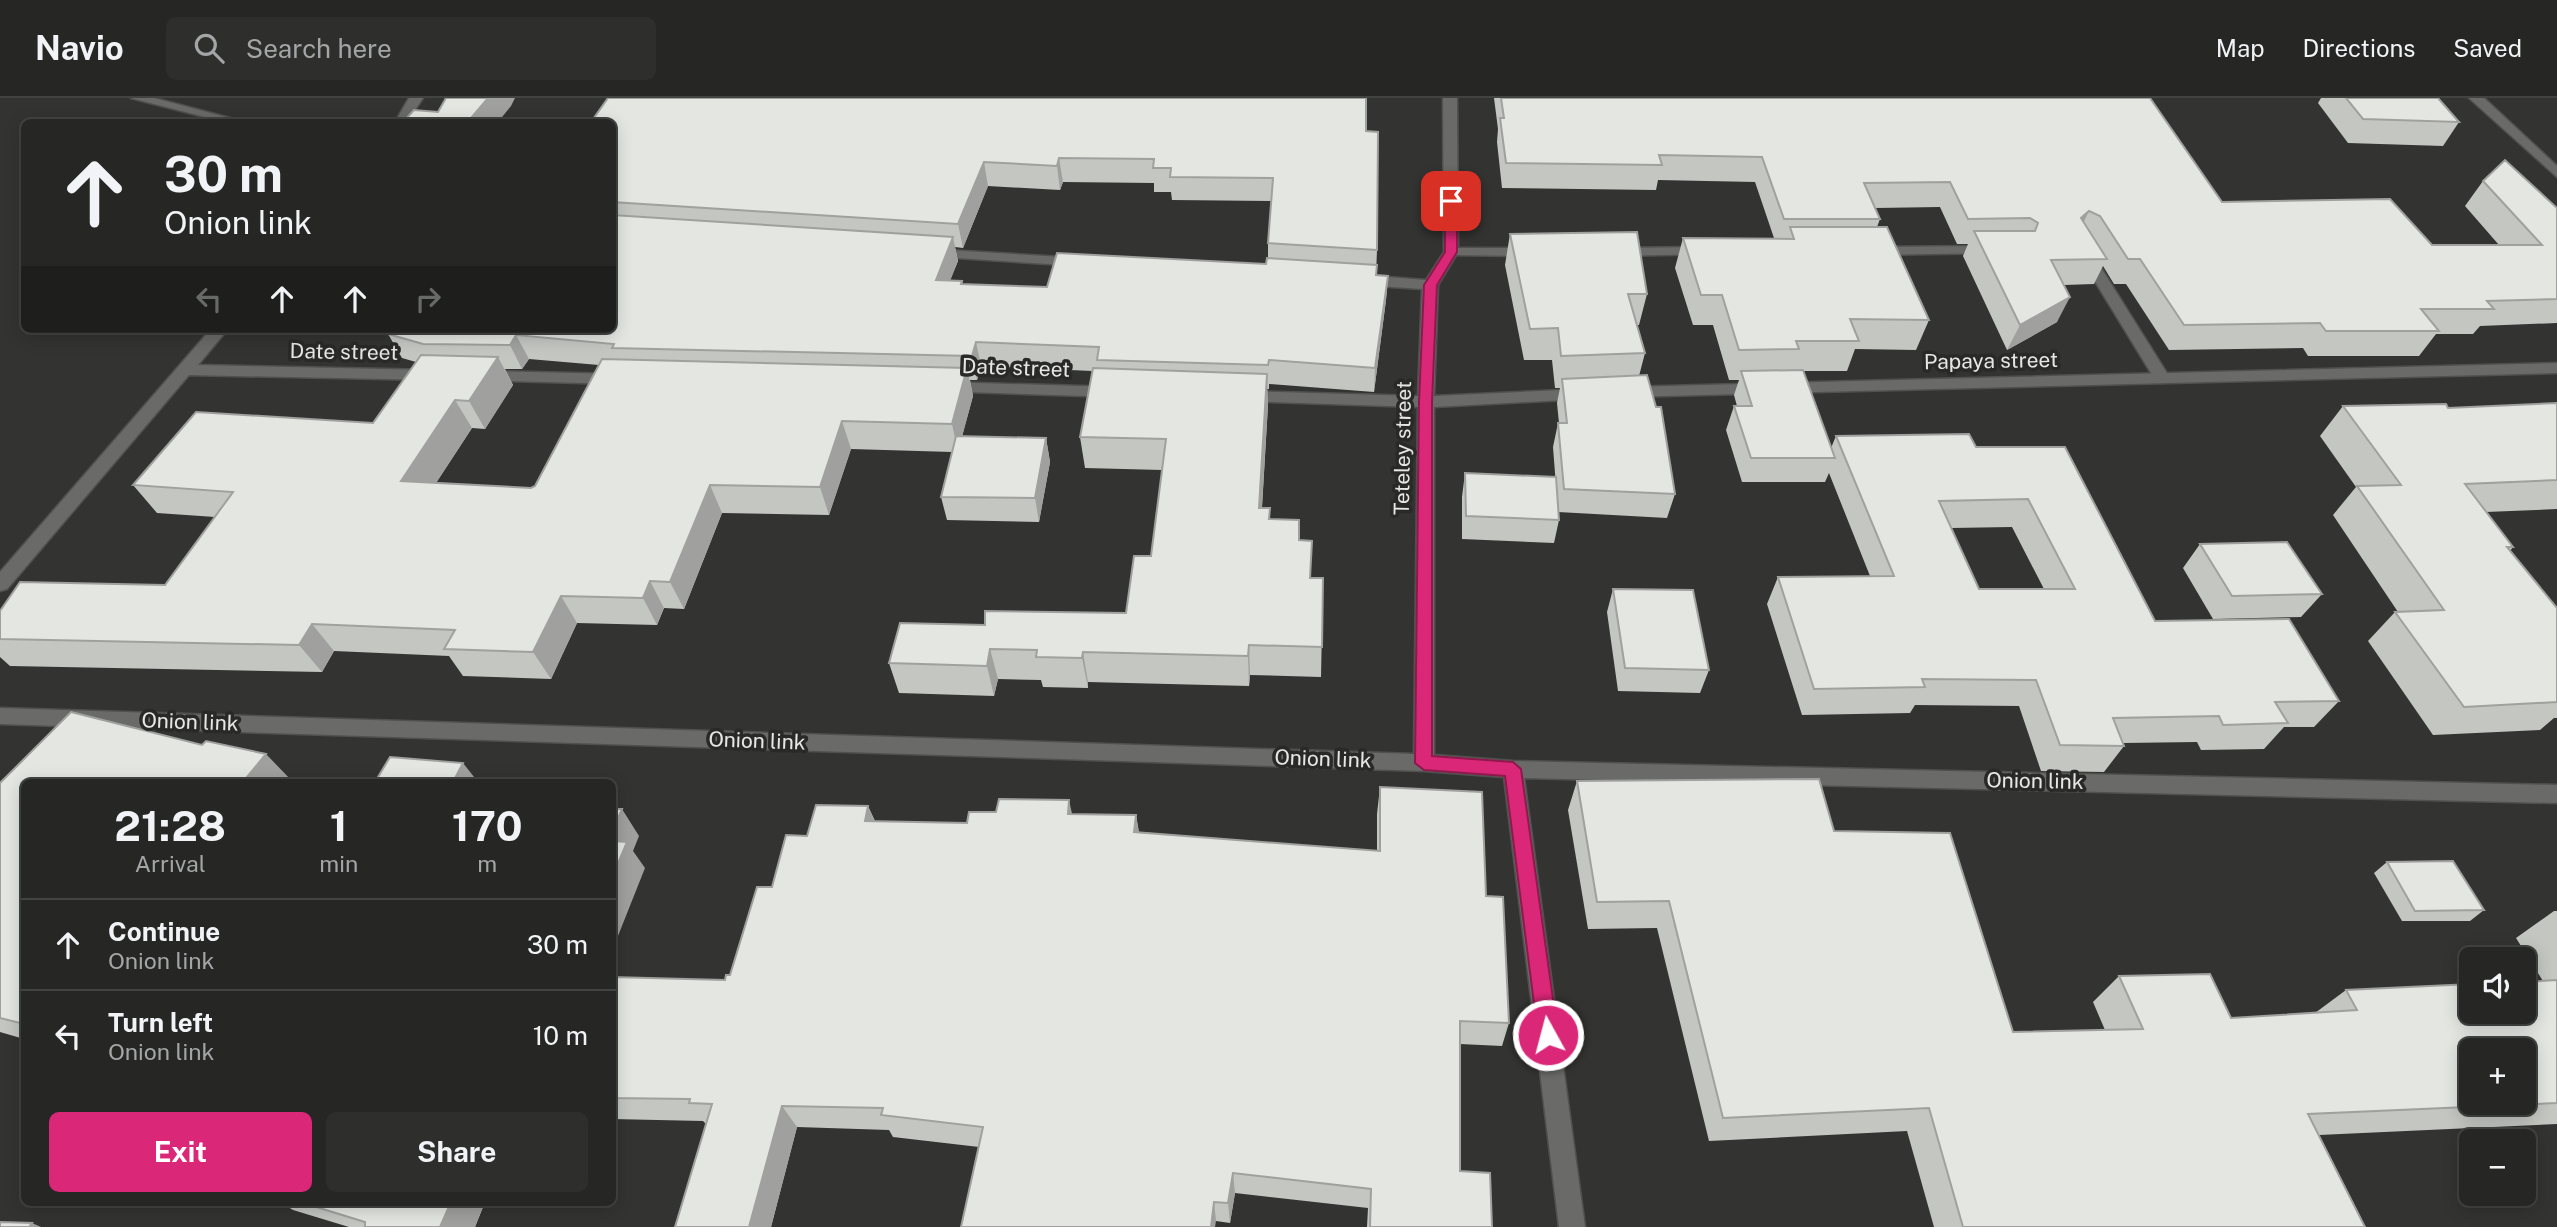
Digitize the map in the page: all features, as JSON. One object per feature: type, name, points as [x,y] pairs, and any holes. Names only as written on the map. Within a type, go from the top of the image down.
[{"type":"street","points":[[138,98],[226,119]]},
{"type":"street","points":[[403,119],[416,98]]},
{"type":"street","points":[[1347,279],[1430,285],[1451,252],[1450,98]]},
{"type":"street","points":[[2476,98],[2557,173]]},
{"type":"street","points":[[2078,242],[2162,378]]},
{"type":"street","points":[[1852,251],[2004,250]]},
{"type":"street","points":[[1603,252],[1728,251]]},
{"type":"street","points":[[918,252],[1098,264]]},
{"type":"street","points":[[1451,252],[1548,252]]},
{"type":"street","name":"Teteley street","points":[[1424,763],[1426,402],[1430,285]]},
{"type":"street","points":[[0,584],[217,333]]},
{"type":"street","name":"Papaya street","points":[[1426,402],[1715,388],[2557,368]]},
{"type":"street","name":"Date street","points":[[185,370],[639,379]]},
{"type":"street","name":"Date street","points":[[928,386],[1135,393]]},
{"type":"street","points":[[1232,396],[1426,402]]},
{"type":"street","name":"Onion link","points":[[0,716],[1424,763],[1513,769],[2557,794]]},
{"type":"street","points":[[1513,769],[1572,1227]]},
{"type":"building","points":[[446,98],[488,98],[472,117],[503,119],[406,119],[414,110],[438,112]]},
{"type":"building","points":[[608,98],[1366,98],[1366,131],[1378,132],[1377,250],[1268,243],[1273,178],[1170,177],[1171,168],[1153,168],[1154,159],[1059,158],[1057,166],[984,162],[958,224],[616,202],[616,119],[593,119]]},
{"type":"building","points":[[1501,98],[2150,98],[2222,202],[2390,199],[2432,245],[2542,245],[2483,181],[2505,160],[2557,208],[2557,299],[2487,301],[2494,309],[2421,309],[2439,331],[2326,331],[2320,323],[2184,325],[2140,259],[2128,259],[2100,216],[2089,211],[2081,218],[2107,259],[2051,260],[2070,297],[2020,325],[1974,231],[2035,231],[2038,223],[2030,218],[1968,219],[1950,182],[1864,183],[1880,219],[1784,219],[1762,157],[1659,155],[1662,165],[1506,163],[1500,118],[1504,118]]},
{"type":"building","points":[[2346,98],[2438,98],[2459,122],[2363,119]]},
{"type":"building","points":[[616,215],[953,237],[936,280],[962,281],[961,284],[1047,287],[1057,253],[1266,264],[1267,258],[1377,265],[1376,275],[1388,276],[1375,368],[1269,360],[1268,365],[1097,360],[1099,347],[976,342],[972,356],[612,348],[614,344],[516,335],[510,345],[423,344],[388,334],[616,333]]},
{"type":"building","points":[[1790,227],[1887,227],[1929,320],[1850,319],[1859,341],[1796,341],[1799,349],[1739,350],[1722,295],[1701,295],[1683,238],[1794,239]]},
{"type":"building","points":[[1637,232],[1647,294],[1628,294],[1645,353],[1561,356],[1558,328],[1530,329],[1510,234]]},
{"type":"building","points":[[421,355],[498,357],[469,401],[455,400],[401,481],[531,488],[535,486],[602,359],[967,368],[952,424],[842,421],[820,487],[710,485],[670,582],[650,581],[643,598],[561,596],[533,652],[444,649],[455,630],[312,624],[299,645],[0,639],[0,611],[20,582],[165,585],[233,492],[133,485],[196,412],[373,423]]},
{"type":"building","points":[[1093,368],[1267,374],[1259,508],[1270,508],[1269,519],[1299,520],[1299,540],[1312,541],[1310,578],[1323,578],[1322,647],[1249,645],[1248,656],[1083,652],[1082,658],[1036,657],[1037,650],[990,649],[987,666],[889,663],[900,623],[985,625],[985,611],[1126,613],[1134,556],[1151,556],[1166,439],[1080,437]]},
{"type":"building","points":[[1803,370],[1835,458],[1751,458],[1734,406],[1752,406],[1741,371]]},
{"type":"building","points":[[1647,375],[1656,407],[1661,407],[1675,494],[1564,489],[1558,423],[1567,423],[1562,379]]},
{"type":"building","points":[[2557,403],[2557,480],[2465,484],[2513,547],[2507,547],[2557,608],[2557,702],[2464,707],[2395,612],[2444,610],[2357,486],[2401,485],[2343,406],[2446,404],[2448,408]]},
{"type":"building","points":[[1969,434],[1976,447],[2065,447],[2155,621],[2289,619],[2339,701],[2275,702],[2288,723],[2223,725],[2219,716],[2113,718],[2124,746],[2060,745],[2036,680],[1922,679],[1925,687],[1814,689],[1778,577],[1894,576],[1836,436]],"holes":[[[2028,499],[2075,589],[1979,589],[1939,501]]]},
{"type":"building","points":[[956,436],[1046,438],[1035,498],[941,497]]},
{"type":"building","points":[[1465,473],[1556,477],[1559,520],[1466,516]]},
{"type":"building","points":[[2287,542],[2322,594],[2232,596],[2200,544]]},
{"type":"building","points":[[1613,589],[1693,590],[1709,670],[1625,668]]},
{"type":"building","points":[[71,712],[202,745],[206,741],[266,754],[245,779],[21,779],[21,1023],[0,1018],[0,783]]},
{"type":"building","points":[[390,757],[463,763],[455,779],[377,779]]},
{"type":"building","points":[[1819,779],[1834,831],[1950,833],[2013,1032],[2143,1029],[2119,976],[2210,974],[2231,1018],[2357,1010],[2346,990],[2459,985],[2459,1024],[2536,1024],[2536,981],[2557,980],[2557,1103],[2536,1104],[2536,1038],[2459,1038],[2459,1107],[2308,1114],[2365,1227],[1963,1227],[1929,1108],[1723,1118],[1669,901],[1597,902],[1577,781]]},
{"type":"building","points":[[1380,787],[1482,792],[1486,896],[1503,897],[1509,1023],[1460,1021],[1460,1171],[1490,1173],[1492,1227],[1370,1227],[1371,1189],[1233,1173],[1228,1203],[1214,1202],[1211,1227],[961,1227],[983,1127],[881,1115],[883,1108],[782,1106],[749,1227],[675,1227],[712,1104],[689,1103],[690,1099],[616,1098],[616,977],[725,980],[726,975],[730,975],[757,887],[772,887],[786,835],[807,836],[816,805],[868,806],[865,821],[967,823],[969,812],[996,812],[999,799],[1069,800],[1068,814],[1136,815],[1134,832],[1380,851]]},
{"type":"building","points":[[616,809],[622,809],[616,823]]},
{"type":"building","points":[[616,841],[627,842],[616,868]]},
{"type":"building","points":[[2453,861],[2484,910],[2415,911],[2387,862]]},
{"type":"building","points":[[313,1206],[449,1206],[440,1227],[365,1227],[365,1222]]},
{"type":"building","points":[[0,1222],[32,1223],[29,1227],[0,1227]]},
{"type":"route","points":[[1451,201],[1451,252],[1430,285],[1426,402],[1424,763],[1513,769],[1548,1035]]}]
